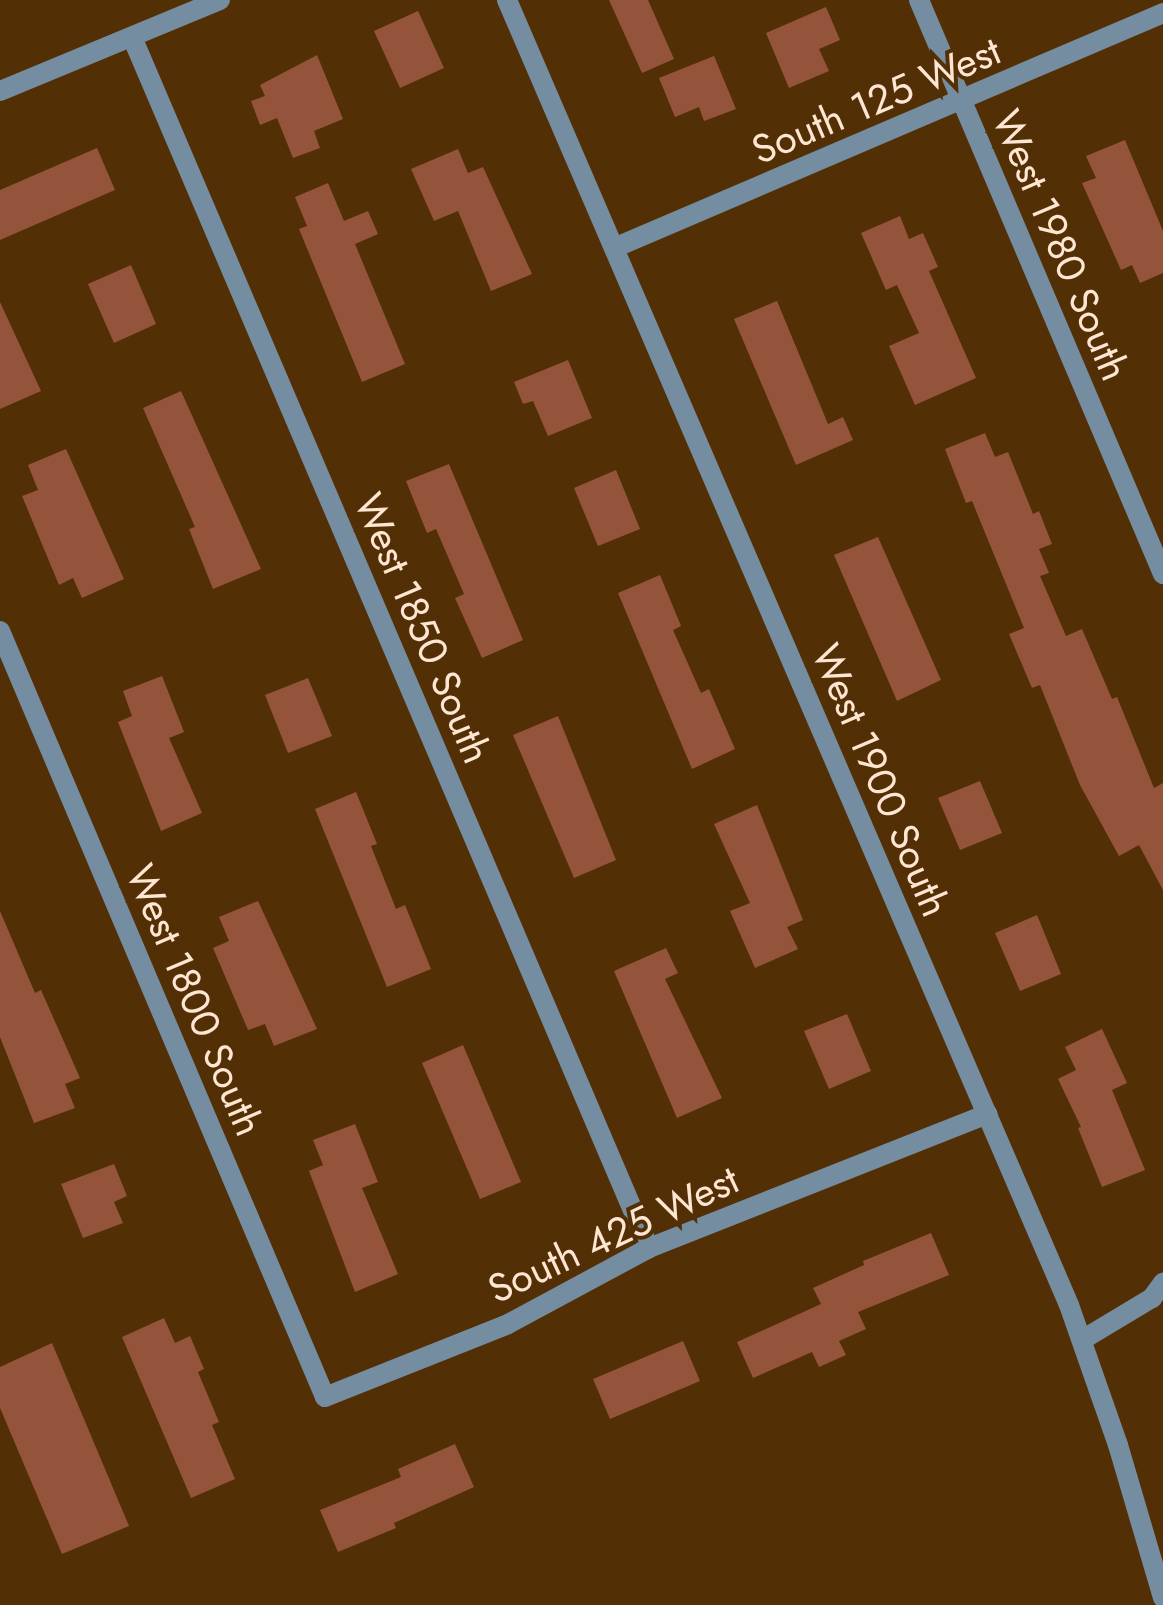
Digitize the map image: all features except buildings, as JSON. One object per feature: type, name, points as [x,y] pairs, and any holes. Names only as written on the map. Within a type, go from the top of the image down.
[{"type":"street","points":[[0,92],[220,0]]},
{"type":"street","name":"West 1900 South","points":[[507,0],[1082,1340],[1163,1598]]},
{"type":"street","name":"West 1980 South","points":[[919,0],[1163,574]]},
{"type":"street","name":"South 125 West","points":[[614,248],[1163,13]]},
{"type":"street","name":"West 1850 South","points":[[132,37],[649,1248]]},
{"type":"street","name":"West 1800 South","points":[[0,631],[325,1397]]},
{"type":"street","name":"South 425 West","points":[[325,1397],[508,1324],[649,1248],[987,1114]]},
{"type":"street","points":[[1082,1340],[1152,1298],[1163,1283]]}]
